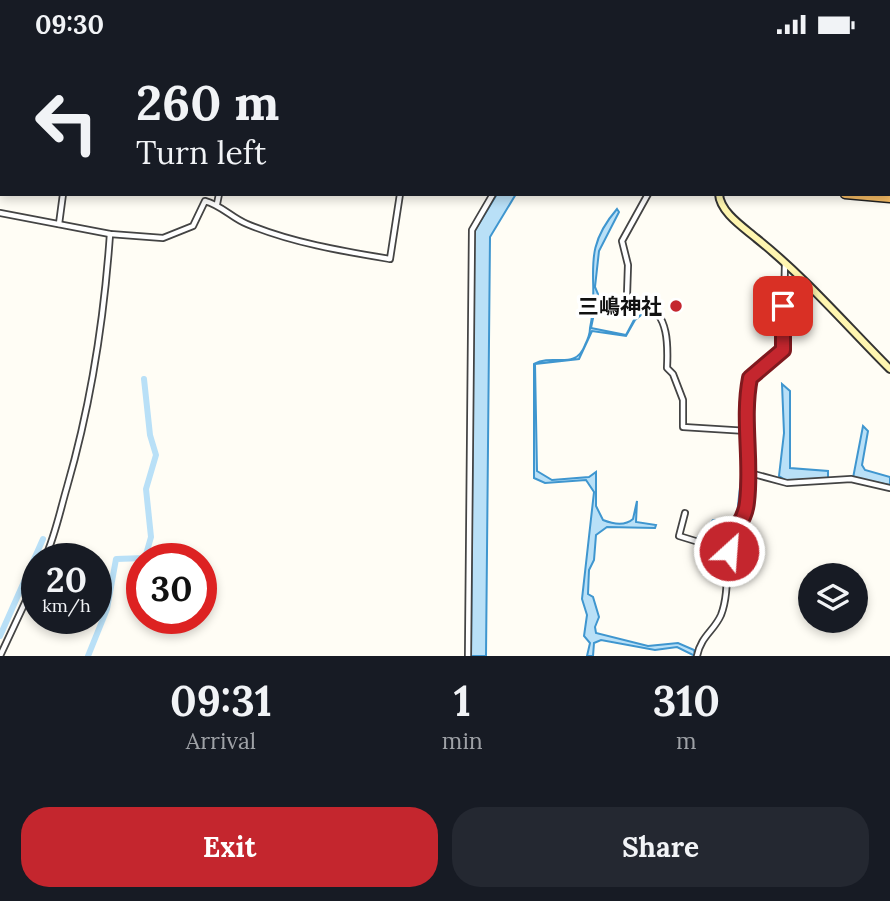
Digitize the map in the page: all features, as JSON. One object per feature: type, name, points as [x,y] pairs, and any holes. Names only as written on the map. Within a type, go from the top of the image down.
[{"type":"highway","points":[[868,196],[890,198]]},
{"type":"main road","points":[[719,198],[739,223],[785,262],[890,369]]},
{"type":"street","points":[[59,223],[63,196]]},
{"type":"street","points":[[217,204],[219,196]]},
{"type":"street","points":[[0,213],[110,234],[163,238],[193,226],[205,201],[217,204],[246,224],[258,228],[321,247],[390,259],[400,196]]},
{"type":"street","points":[[468,656],[472,230],[492,196]]},
{"type":"street","points":[[647,196],[622,241],[628,265],[626,295],[634,303],[647,306],[663,320],[668,349],[667,368],[673,373],[683,400],[683,427],[747,431]]},
{"type":"street","points":[[50,543],[74,465],[90,398],[101,335],[110,234]]},
{"type":"street","points":[[697,656],[698,646],[721,615],[730,536],[746,514],[750,473],[747,431],[750,378],[783,350],[785,262]]},
{"type":"street","points":[[750,473],[788,483],[851,479],[890,488]]},
{"type":"street","points":[[685,513],[679,536],[729,551]]},
{"type":"street","points":[[0,656],[21,611]]},
{"type":"water","points":[[496,196],[515,196],[490,237],[486,656],[471,656],[474,232]]},
{"type":"water","points":[[617,209],[619,212],[599,251],[595,287],[598,294],[591,328],[626,335],[634,320],[650,308],[635,320],[626,336],[592,331],[579,359],[535,364],[537,471],[552,480],[589,477],[596,472],[596,506],[603,520],[619,524],[630,521],[633,519],[637,501],[636,522],[656,525],[655,528],[607,527],[596,535],[594,560],[589,570],[588,594],[593,597],[599,617],[596,633],[648,646],[678,643],[694,650],[695,656],[677,647],[655,650],[601,640],[594,643],[593,656],[587,656],[590,643],[584,636],[587,615],[582,599],[594,492],[586,480],[545,483],[534,478],[534,364],[549,360],[570,360],[581,353],[589,335],[593,311],[594,254],[605,225]]},
{"type":"water","points":[[782,384],[790,391],[790,468],[828,471],[828,478],[787,481],[779,476],[784,433]]},
{"type":"water","points":[[863,426],[868,431],[862,465],[865,470],[890,477],[890,485],[853,478]]},
{"type":"water","points":[[741,478],[745,478],[741,519],[732,527],[717,524],[710,541],[698,537],[713,520],[730,520],[737,515]]},
{"type":"waterway","points":[[88,656],[107,609],[116,559],[145,558],[151,537],[146,489],[156,455],[150,435],[144,379]]},
{"type":"waterway","points":[[0,636],[43,539]]},
{"type":"place","name":"三嶋神社","points":[[676,306]]},
{"type":"route","points":[[729,551],[730,536],[746,514],[750,473],[747,431],[750,378],[783,350],[783,306]]}]
